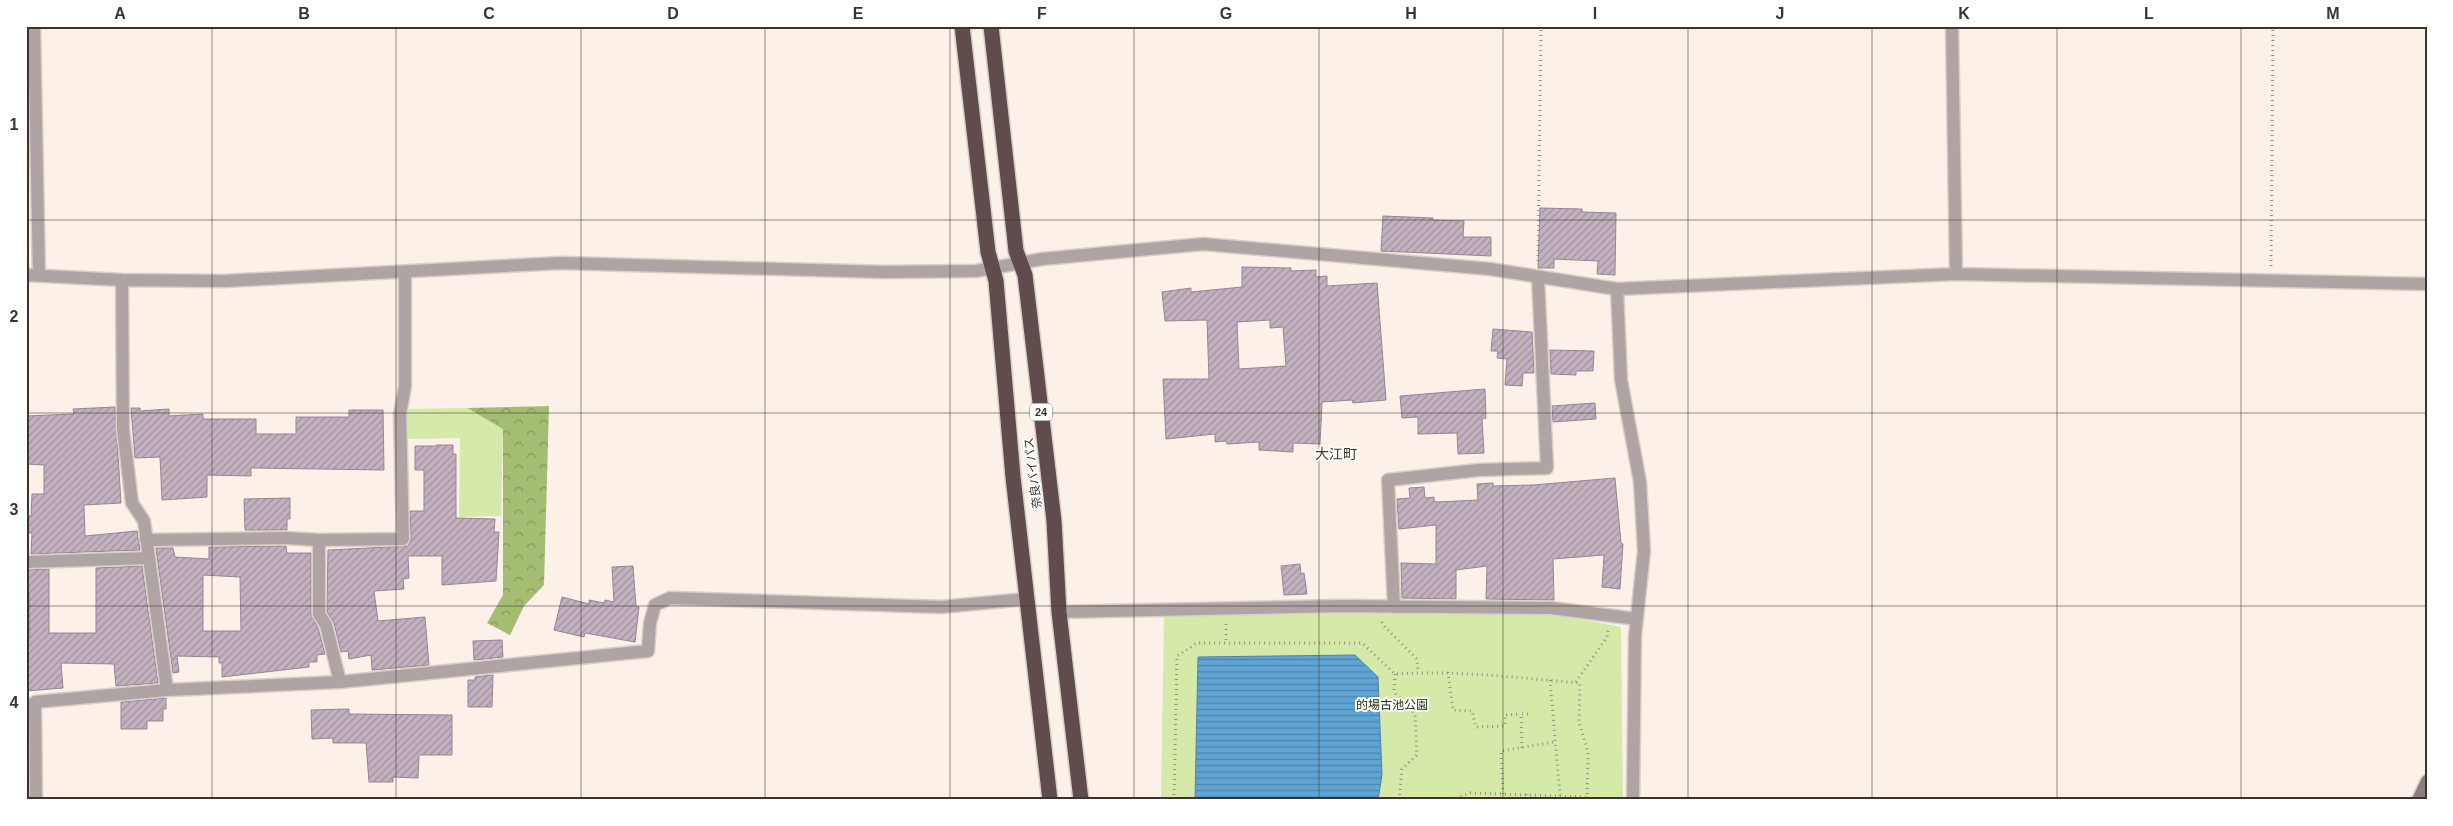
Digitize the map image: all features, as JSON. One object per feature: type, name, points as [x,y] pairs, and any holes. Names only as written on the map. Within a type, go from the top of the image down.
[{"type":"highway","name":"奈良バイパス","points":[[962,26],[992,268],[996,286],[1013,477],[1050,800]]},
{"type":"highway","name":"奈良バイパス","points":[[991,26],[1016,251],[1025,275],[1054,521],[1059,612],[1081,800]]},
{"type":"main road","points":[[2418,800],[2427,781]]},
{"type":"street","points":[[34,26],[33,275],[122,280],[224,281],[561,263],[884,272],[976,272],[1042,260],[1204,244],[1490,269],[1618,289],[1956,274],[2427,284]]},
{"type":"street","points":[[1952,26],[1956,274]]},
{"type":"street","points":[[146,540],[403,539],[400,414],[405,386],[405,272]]},
{"type":"street","points":[[1394,607],[1388,480],[1479,470],[1547,468],[1538,277]]},
{"type":"street","points":[[122,280],[123,429],[132,503],[144,521],[167,690]]},
{"type":"street","points":[[1618,289],[1621,380],[1640,482],[1644,551],[1637,619],[1633,800]]},
{"type":"street","points":[[319,540],[319,614],[326,625],[340,682]]},
{"type":"street","points":[[26,562],[148,558]]},
{"type":"street","points":[[36,800],[30,702],[167,690],[340,682],[648,651],[650,623],[655,605],[670,598],[941,607],[1027,599]]},
{"type":"street","points":[[1059,612],[1394,607],[1551,608],[1637,619]]},
{"type":"path","points":[[1538,277],[1541,26]]},
{"type":"path","points":[[2271,280],[2273,26]]},
{"type":"path","points":[[1225,614],[1226,643]]},
{"type":"path","points":[[1382,617],[1383,625],[1416,659],[1418,672]]},
{"type":"path","points":[[1576,683],[1607,638],[1609,624]]},
{"type":"path","points":[[1174,800],[1177,656],[1197,643],[1362,643],[1395,674],[1448,672],[1580,683],[1579,722],[1588,752],[1587,797],[1470,793],[1450,800]]},
{"type":"path","points":[[1448,672],[1453,710],[1472,711],[1476,727],[1505,726],[1505,715],[1529,714]]},
{"type":"path","points":[[1395,674],[1394,692],[1415,714],[1416,755],[1402,769],[1400,800]]},
{"type":"path","points":[[1550,680],[1560,796]]},
{"type":"path","points":[[1520,714],[1522,748]]},
{"type":"path","points":[[1503,794],[1501,751],[1554,742]]},
{"type":"path","points":[[1526,794],[1526,800]]},
{"type":"green space","points":[[549,406],[544,585],[524,606],[510,635],[487,623],[503,595],[503,430],[467,408]]},
{"type":"green space","points":[[467,408],[503,429],[501,516],[459,517],[460,438],[404,439],[404,409]]},
{"type":"green space","name":"的場古池公園","points":[[1382,611],[1554,614],[1621,627],[1623,800],[1161,800],[1164,617]]},
{"type":"water","points":[[1355,655],[1378,677],[1382,775],[1378,800],[1195,800],[1198,657]]},
{"type":"building","points":[[1540,208],[1582,209],[1582,212],[1616,213],[1615,275],[1597,274],[1598,261],[1554,259],[1554,268],[1538,268]]},
{"type":"building","points":[[1383,216],[1464,221],[1463,237],[1491,237],[1491,256],[1381,251]]},
{"type":"building","points":[[1242,267],[1291,268],[1291,271],[1316,270],[1316,277],[1327,276],[1327,286],[1377,283],[1386,400],[1353,403],[1352,400],[1322,402],[1320,444],[1293,443],[1293,452],[1259,450],[1259,442],[1227,444],[1226,441],[1215,442],[1215,434],[1166,439],[1163,379],[1209,379],[1207,320],[1165,321],[1162,292],[1191,288],[1191,292],[1242,287]],"holes":[[[1270,320],[1270,328],[1283,327],[1286,366],[1239,369],[1237,322]]]},
{"type":"building","points":[[1493,329],[1532,332],[1534,373],[1523,373],[1522,386],[1505,385],[1507,359],[1497,358],[1498,351],[1491,351]]},
{"type":"building","points":[[1550,350],[1594,351],[1593,371],[1576,371],[1576,375],[1551,374]]},
{"type":"building","points":[[1485,389],[1486,418],[1482,419],[1484,453],[1458,454],[1457,433],[1418,434],[1418,417],[1402,418],[1400,396]]},
{"type":"building","points":[[1595,403],[1596,419],[1553,422],[1552,406]]},
{"type":"building","points":[[115,407],[121,503],[84,505],[85,536],[137,531],[140,550],[31,554],[32,533],[26,533],[26,516],[31,516],[32,494],[44,494],[44,465],[26,464],[26,416],[74,414],[73,409]]},
{"type":"building","points":[[131,408],[140,408],[140,411],[169,409],[169,416],[203,414],[203,419],[256,419],[256,434],[296,434],[296,417],[349,417],[349,410],[383,410],[384,470],[251,468],[251,476],[207,475],[207,497],[162,500],[160,457],[135,458]]},
{"type":"building","points":[[453,445],[453,454],[456,454],[456,518],[495,519],[494,532],[499,532],[496,581],[442,585],[442,556],[408,556],[409,578],[403,579],[404,589],[374,591],[378,621],[425,617],[429,665],[372,670],[371,655],[349,659],[348,651],[341,652],[334,623],[327,612],[328,550],[408,546],[411,539],[410,511],[424,511],[424,470],[415,470],[415,446]]},
{"type":"building","points":[[1615,478],[1621,543],[1623,544],[1620,589],[1602,587],[1604,555],[1553,559],[1554,600],[1486,599],[1487,566],[1456,570],[1456,599],[1402,598],[1401,563],[1436,564],[1436,525],[1399,529],[1397,499],[1410,498],[1409,488],[1424,487],[1425,498],[1434,497],[1434,501],[1437,502],[1478,500],[1477,484],[1493,483],[1493,486],[1533,485]]},
{"type":"building","points":[[290,498],[290,519],[287,519],[287,530],[245,530],[244,499]]},
{"type":"building","points":[[286,546],[287,553],[311,553],[311,614],[318,628],[325,654],[317,655],[317,662],[309,662],[309,667],[222,677],[222,663],[219,663],[219,657],[177,656],[179,672],[173,673],[156,548],[173,548],[175,557],[209,559],[209,547]],"holes":[[[203,575],[240,577],[241,631],[203,631]]]},
{"type":"building","points":[[1300,564],[1301,574],[1304,573],[1307,594],[1284,595],[1281,566]]},
{"type":"building","points":[[142,566],[158,683],[116,686],[114,664],[61,663],[63,688],[26,691],[26,638],[29,638],[29,592],[26,592],[26,570],[49,569],[49,633],[96,633],[96,568]]},
{"type":"building","points":[[633,566],[636,606],[639,607],[635,642],[585,633],[584,637],[554,630],[562,597],[589,604],[589,600],[604,603],[605,600],[614,602],[612,567]]},
{"type":"building","points":[[502,640],[503,657],[474,660],[473,641]]},
{"type":"building","points":[[493,675],[492,707],[468,707],[468,680],[475,680],[475,677]]},
{"type":"building","points":[[166,698],[166,709],[163,709],[163,721],[147,721],[147,729],[121,729],[121,702]]},
{"type":"building","points":[[349,709],[349,714],[452,715],[452,755],[419,755],[418,778],[393,777],[393,782],[369,782],[366,743],[333,743],[333,738],[312,739],[311,710]]},
{"type":"district","name":"大江町","points":[[1336,454]]}]
